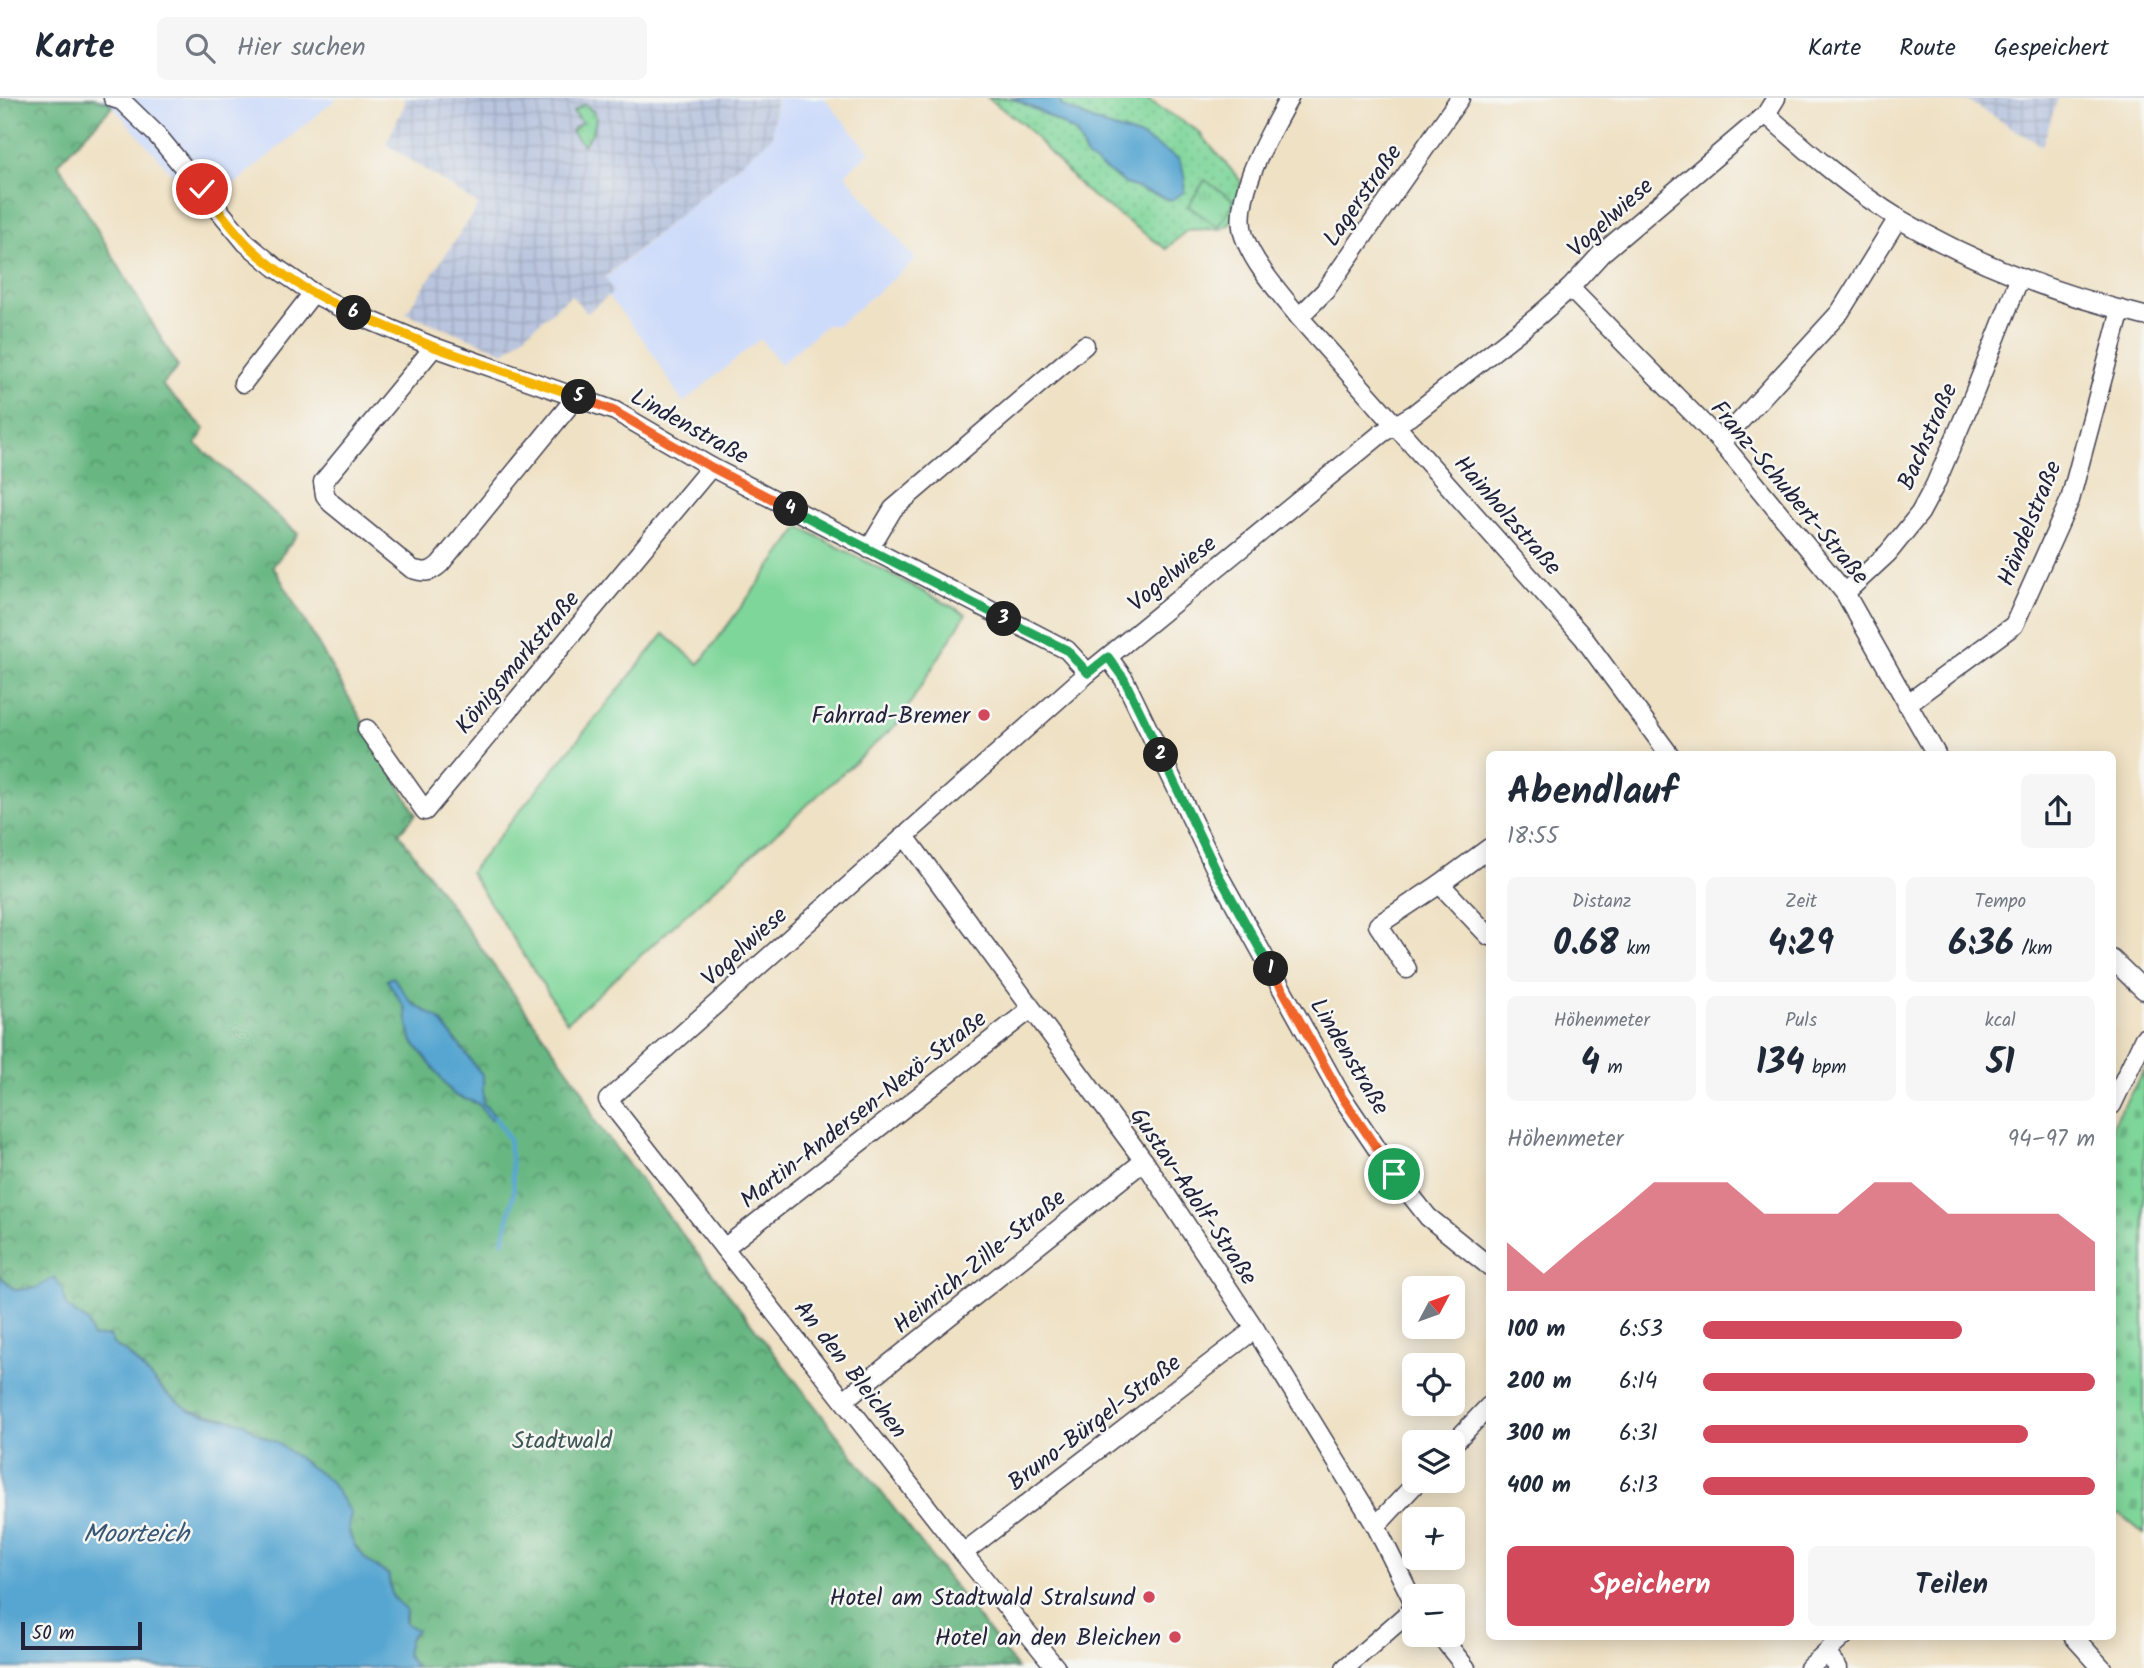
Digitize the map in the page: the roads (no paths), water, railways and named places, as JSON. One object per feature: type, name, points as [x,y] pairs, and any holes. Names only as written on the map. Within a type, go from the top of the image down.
[{"type":"street","name":"Lindenstraße","points":[[113,98],[122,101],[157,135],[246,243],[313,293],[434,347],[614,411],[711,467],[1067,650],[1088,673]]},
{"type":"street","name":"Hainholzstraße","points":[[1289,98],[1259,157],[1244,201],[1241,222],[1248,247],[1299,317],[1583,636],[1667,751]]},
{"type":"street","name":"Lagerstraße","points":[[1299,317],[1325,291],[1460,98]]},
{"type":"street","name":"Vogelwiese","points":[[608,1100],[1088,673],[1395,424],[1414,414],[1465,375],[1570,288],[1602,253],[1766,114],[1776,98]]},
{"type":"street","points":[[1766,114],[1814,158],[1898,218],[1952,248],[2020,277],[2144,316]]},
{"type":"street","points":[[1721,442],[1840,312],[1898,218]]},
{"type":"street","name":"Bachstraße","points":[[1844,593],[1888,553],[1920,513],[1935,485],[1973,396],[2020,277]]},
{"type":"street","name":"Franz-Schubert-Straße","points":[[1570,288],[1721,442],[1844,593],[1934,751]]},
{"type":"street","points":[[243,383],[313,293]]},
{"type":"street","name":"Händelstraße","points":[[1907,704],[2014,625],[2070,500],[2121,310]]},
{"type":"street","points":[[869,550],[893,509],[1085,345]]},
{"type":"street","points":[[434,347],[323,482],[325,495],[331,503],[412,569],[432,572],[440,564],[577,396]]},
{"type":"street","name":"Königsmarkstraße","points":[[367,729],[425,811],[711,467]]},
{"type":"street","name":"Lindenstraße","points":[[1108,657],[1124,679],[1217,872],[1342,1097],[1394,1174],[1428,1217],[1486,1264]]},
{"type":"street","name":"Gustav-Adolf-Straße","points":[[904,835],[1144,1161],[1255,1329],[1376,1526],[1404,1584]]},
{"type":"street","points":[[1407,970],[1378,925],[1486,850]]},
{"type":"street","points":[[1440,884],[1486,933]]},
{"type":"street","points":[[2116,963],[2144,990]]},
{"type":"street","name":"Martin-Andersen-Nexö-Straße","points":[[724,1248],[1031,1009]]},
{"type":"street","points":[[2116,1097],[2144,1038]]},
{"type":"street","name":"An den Bleichen","points":[[608,1100],[962,1553],[1056,1668]]},
{"type":"street","name":"Heinrich-Zille-Straße","points":[[844,1400],[1144,1161]]},
{"type":"street","name":"Bruno-Bürgel-Straße","points":[[962,1553],[1255,1329]]},
{"type":"street","points":[[1465,1431],[1486,1409]]},
{"type":"street","points":[[1376,1526],[1407,1493]]},
{"type":"street","points":[[1345,1668],[1402,1616]]},
{"type":"street","points":[[1809,1668],[1840,1640]]},
{"type":"street","points":[[2077,1640],[2102,1668]]},
{"type":"street","points":[[1449,1647],[1466,1668]]},
{"type":"street","points":[[1826,1653],[1838,1668]]},
{"type":"water","points":[[1012,98],[1059,98],[1062,106],[1101,124],[1142,137],[1179,159],[1185,177],[1184,192],[1171,200],[1126,184],[1087,157],[1076,133]]},
{"type":"water","points":[[393,977],[412,1003],[439,1019],[483,1076],[483,1103],[495,1117],[490,1120],[479,1104],[454,1095],[411,1039],[405,1008],[387,980]]},
{"type":"water","name":"Moorteich","points":[[0,1276],[15,1290],[36,1288],[55,1277],[67,1307],[88,1322],[92,1337],[109,1336],[114,1345],[128,1354],[168,1395],[191,1411],[244,1423],[258,1434],[276,1442],[330,1481],[351,1514],[348,1529],[354,1545],[369,1562],[388,1574],[392,1596],[406,1610],[405,1623],[417,1630],[409,1639],[406,1654],[416,1668],[0,1668]]},
{"type":"waterway","points":[[495,1117],[509,1139],[514,1192],[503,1242]]},
{"type":"place","name":"Fahrrad-Bremer","points":[[984,715]]},
{"type":"place","name":"Hotel am Stadtwald Stralsund","points":[[1149,1597]]},
{"type":"place","name":"Hotel an den Bleichen","points":[[1175,1637]]},
{"type":"park label","name":"Stadtwald","points":[[562,1440]]}]
